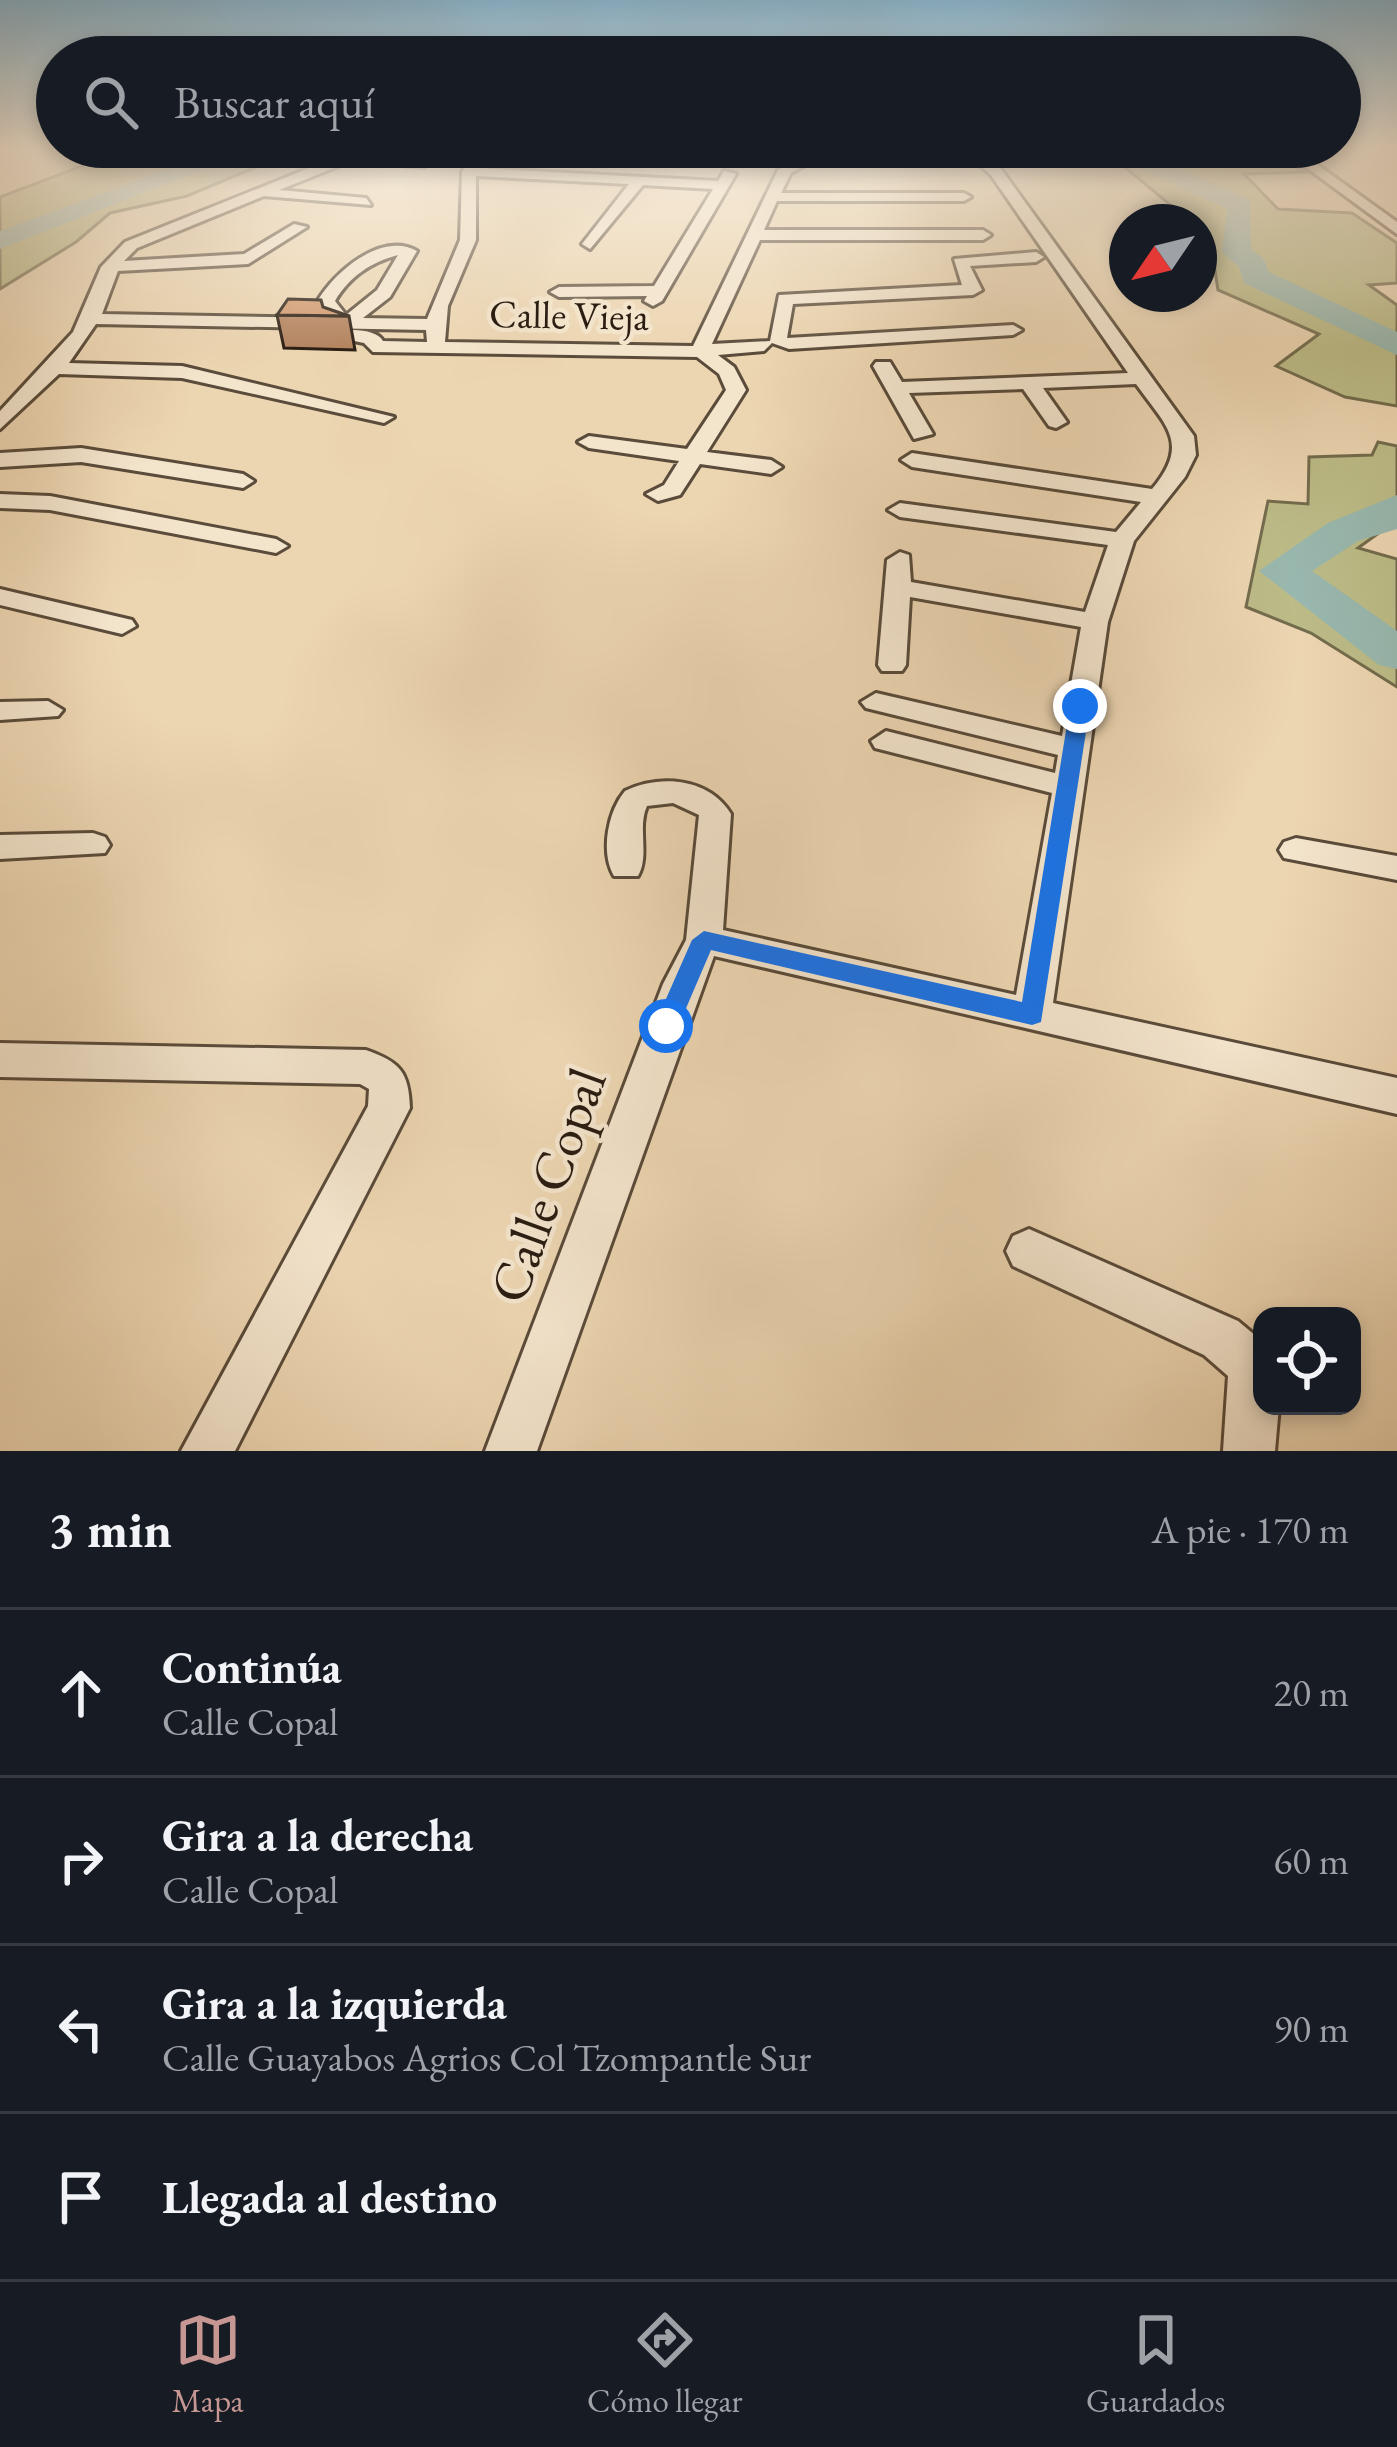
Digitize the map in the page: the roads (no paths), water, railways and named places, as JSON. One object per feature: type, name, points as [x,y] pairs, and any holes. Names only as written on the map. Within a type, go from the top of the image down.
[{"type":"street","points":[[0,423],[54,368],[91,319],[109,267],[131,244],[204,216]]},
{"type":"street","points":[[439,347],[434,325],[467,245],[472,216]]},
{"type":"street","points":[[590,244],[612,216]]},
{"type":"street","points":[[559,292],[655,296],[704,216]]},
{"type":"street","points":[[653,500],[648,487],[681,454],[722,379],[689,351],[762,216]]},
{"type":"street","points":[[883,216],[891,235]]},
{"type":"street","points":[[754,235],[891,235],[987,242],[974,216]]},
{"type":"street","points":[[1026,216],[1183,436],[1185,455],[1122,540],[1095,622],[1032,1015]]},
{"type":"street","points":[[109,267],[248,259],[299,227]]},
{"type":"street","points":[[409,251],[384,293],[342,321],[326,302],[331,291],[381,252],[409,251]]},
{"type":"street","points":[[777,342],[785,298],[973,290],[960,262],[1036,257]]},
{"type":"street","points":[[331,291],[384,293]]},
{"type":"street","points":[[91,319],[434,325]]},
{"type":"street","name":"Calle Vieja","points":[[342,321],[336,333],[341,338],[374,338],[373,346],[689,351],[1012,330]]},
{"type":"street","points":[[884,366],[922,434]]},
{"type":"street","points":[[54,368],[182,372],[384,417]]},
{"type":"street","points":[[896,388],[1142,378]]},
{"type":"street","points":[[1029,383],[1056,422]]},
{"type":"street","points":[[590,442],[771,467]]},
{"type":"street","points":[[0,460],[81,455],[243,482]]},
{"type":"street","points":[[912,460],[1157,497]]},
{"type":"street","points":[[0,501],[50,503],[276,546]]},
{"type":"street","points":[[900,510],[1122,540]]},
{"type":"street","points":[[892,664],[899,573],[1095,622]]},
{"type":"street","points":[[0,597],[122,626]]},
{"type":"street","points":[[876,701],[1072,748]]},
{"type":"street","points":[[0,711],[48,710]]},
{"type":"street","points":[[886,741],[1067,786]]},
{"type":"street","points":[[626,867],[628,809],[634,800],[647,794],[698,795],[710,803],[715,814],[704,940],[1397,1096]]},
{"type":"street","points":[[0,847],[93,845]]},
{"type":"street","points":[[1296,850],[1397,868]]},
{"type":"street","name":"Calle Copal","points":[[511,1451],[682,984],[704,940]]},
{"type":"street","points":[[0,1060],[366,1067],[388,1080],[388,1108],[207,1451]]},
{"type":"street","points":[[1029,1251],[1221,1338],[1251,1364],[1255,1397],[1250,1451]]},
{"type":"waterway","points":[[0,241],[67,216]]},
{"type":"waterway","points":[[1240,216],[1236,252],[1253,264],[1255,277],[1397,345]]},
{"type":"waterway","points":[[1397,508],[1380,521],[1343,532],[1282,571],[1397,654]]}]
